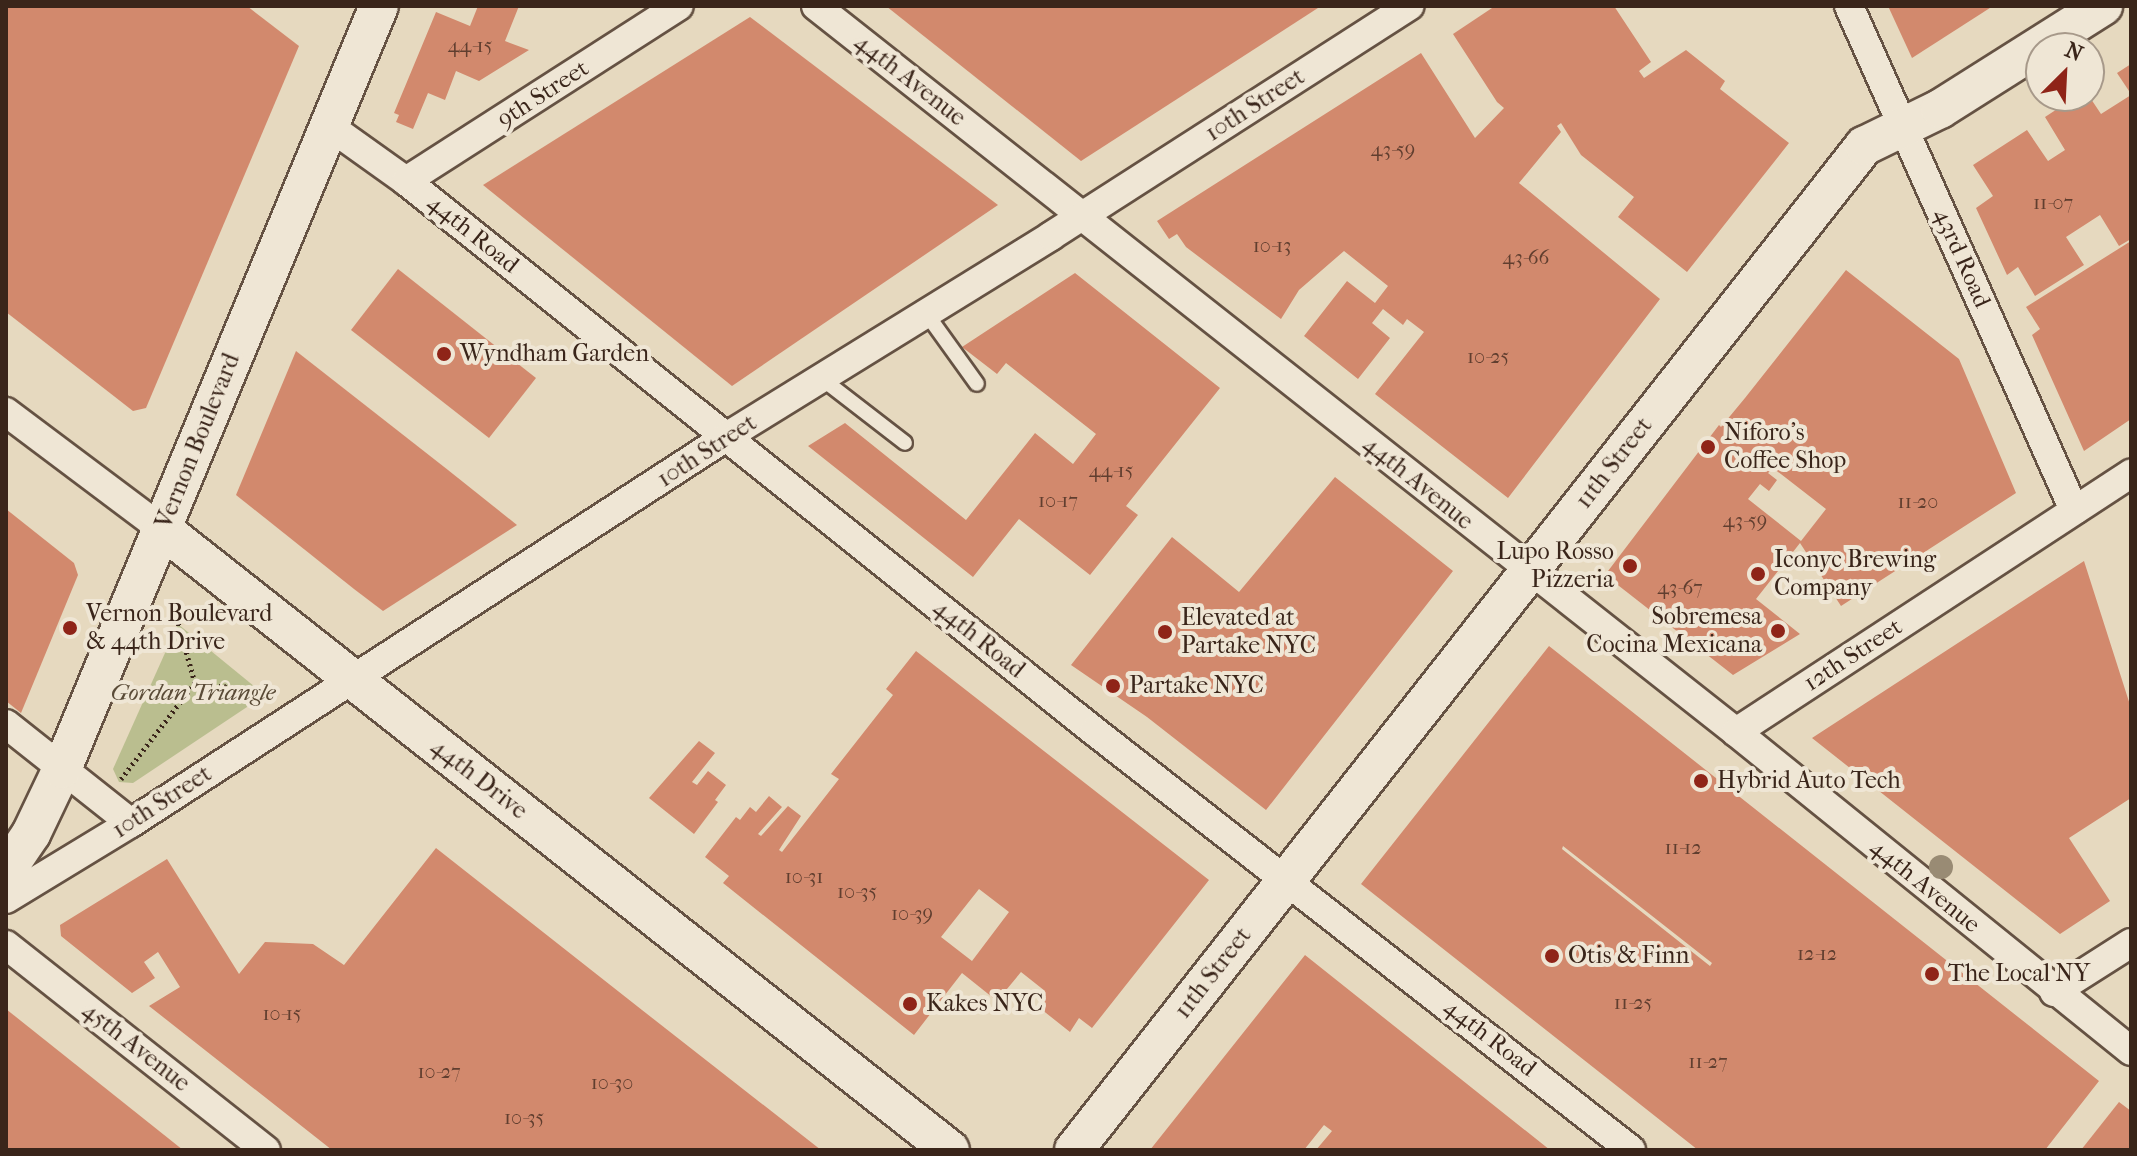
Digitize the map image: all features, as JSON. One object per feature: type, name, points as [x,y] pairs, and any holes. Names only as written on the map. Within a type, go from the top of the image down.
[{"type":"main road","name":"Vernon Boulevard","points":[[6,871],[31,834],[62,769],[379,6]]},
{"type":"main road","name":"11th Street","points":[[1074,1150],[1864,146],[1940,109],[2103,6]]},
{"type":"main road","name":"44th Drive","points":[[162,529],[950,1150]]},
{"type":"street","name":"9th Street","points":[[406,181],[679,6]]},
{"type":"street","name":"44th Avenue","points":[[816,6],[1736,732],[2054,992],[2131,1051]]},
{"type":"street","name":"10th Street","points":[[6,899],[131,823],[726,437],[1083,216],[1409,6]]},
{"type":"street","name":"43rd Road","points":[[1849,6],[2074,510]]},
{"type":"street","name":"44th Road","points":[[329,126],[406,181],[1631,1150]]},
{"type":"street","name":"44th Drive","points":[[6,412],[162,529]]},
{"type":"street","name":"12th Street","points":[[1736,732],[2131,474]]},
{"type":"street","points":[[6,724],[131,823]]},
{"type":"street","points":[[2054,992],[2131,943]]},
{"type":"street","name":"45th Avenue","points":[[6,945],[266,1150]]},
{"type":"lane","points":[[926,313],[977,384]]},
{"type":"lane","points":[[821,378],[905,443]]},
{"type":"path","points":[[175,612],[195,683]]},
{"type":"path","points":[[195,683],[265,695]]},
{"type":"path","points":[[116,786],[195,683]]},
{"type":"green space","name":"Gordan Triangle","points":[[178,624],[265,695],[133,783],[119,782],[113,769]]},
{"type":"building","points":[[6,6],[247,6],[299,46],[146,408],[133,411],[6,312]]},
{"type":"building","points":[[478,6],[519,6],[505,41],[529,50],[479,81],[456,71],[445,100],[428,93],[413,129],[396,122],[399,115],[394,113],[436,12],[470,26]]},
{"type":"building","points":[[886,6],[1321,6],[1081,161]]},
{"type":"building","points":[[1495,6],[1614,6],[1651,62],[1639,71],[1644,78],[1686,50],[1725,81],[1720,89],[1789,143],[1687,272],[1618,217],[1634,197],[1581,155],[1561,123],[1557,126],[1561,132],[1519,183],[1660,299],[1508,498],[1375,394],[1424,332],[1407,319],[1403,325],[1383,309],[1372,323],[1390,338],[1358,379],[1304,336],[1347,281],[1375,303],[1388,286],[1344,251],[1299,290],[1281,319],[1186,247],[1177,234],[1169,239],[1157,221],[1421,53],[1475,138],[1504,108],[1453,34]]},
{"type":"building","points":[[1888,6],[1993,6],[1912,58]]},
{"type":"building","points":[[750,17],[998,205],[732,386],[483,185]]},
{"type":"building","points":[[2131,64],[2131,94],[2117,73]]},
{"type":"building","points":[[2131,95],[2131,239],[2119,246],[2100,215],[2066,237],[2084,265],[2035,296],[2018,267],[2007,275],[1976,208],[1993,196],[1973,165],[2027,130],[2048,161],[2065,150],[2045,117],[2053,112],[2101,114]]},
{"type":"building","points":[[2131,241],[2131,419],[2084,451],[2032,335],[2040,329],[2026,307]]},
{"type":"building","name":"Wyndham Garden","points":[[398,269],[536,378],[489,438],[351,330]]},
{"type":"building","points":[[1846,270],[1959,359],[2016,493],[1841,606],[1800,543],[1756,599],[1800,634],[1733,675],[1605,575],[1719,425],[1721,427]],"holes":[[[1773,468],[1826,509],[1801,541],[1748,499],[1760,484],[1769,491],[1777,480],[1768,473]]]},
{"type":"building","points":[[1075,273],[1220,388],[1126,506],[1138,515],[1090,575],[1019,519],[973,577],[808,446],[845,423],[966,520],[1035,433],[1073,464],[1096,434],[1006,363],[997,374],[962,347]]},
{"type":"building","points":[[296,351],[517,525],[383,611],[354,589],[236,495]]},
{"type":"building","points":[[1335,477],[1453,571],[1266,810],[1147,717],[1071,665],[1172,537],[1239,592]]},
{"type":"building","points":[[6,509],[74,563],[78,575],[21,713],[6,701]]},
{"type":"building","points":[[2084,561],[2131,708],[2131,798],[2069,838],[2110,901],[2060,934],[1812,738]]},
{"type":"building","points":[[1549,646],[2099,1081],[2045,1150],[1698,1150],[1361,884]],"holes":[[[1563,846],[1712,963],[1710,966],[1562,849]]]},
{"type":"building","points":[[916,651],[1209,880],[1092,1028],[1079,1018],[1070,1032],[1041,1009],[1046,1003],[1040,999],[1045,991],[1021,972],[997,1001],[962,973],[914,1035],[723,883],[729,876],[705,857],[736,817],[740,820],[750,807],[756,812],[769,796],[782,807],[758,834],[761,836],[788,806],[801,816],[779,850],[782,852],[839,779],[831,774],[893,695],[886,689]],"holes":[[[979,889],[1009,912],[972,961],[941,937]]]},
{"type":"building","points":[[699,741],[715,753],[692,782],[697,785],[708,771],[726,785],[715,800],[718,802],[694,834],[649,798]]},
{"type":"building","points":[[436,848],[821,1150],[332,1150],[149,1006],[180,987],[158,952],[144,962],[155,978],[132,993],[61,936],[60,925],[167,859],[239,974],[265,942],[313,944],[344,965]]},
{"type":"building","points":[[1305,955],[1550,1150],[1316,1150],[1332,1131],[1324,1125],[1304,1150],[1150,1150]]},
{"type":"building","points":[[6,1009],[183,1150],[6,1150]]},
{"type":"building","points":[[2119,1102],[2131,1111],[2131,1150],[2081,1150]]},
{"type":"place","name":"Wyndham Garden","points":[[444,354]]},
{"type":"place","name":"Niforo's Coffee Shop","points":[[1708,447]]},
{"type":"place","name":"Lupo Rosso Pizzeria","points":[[1630,566]]},
{"type":"place","name":"Iconyc Brewing Company","points":[[1758,574]]},
{"type":"place","name":"Vernon Boulevard & 44th Drive","points":[[70,628]]},
{"type":"place","name":"Sobremesa Cocina Mexicana","points":[[1778,631]]},
{"type":"place","name":"Elevated at Partake NYC","points":[[1165,632]]},
{"type":"place","name":"Partake NYC","points":[[1113,686]]},
{"type":"place","name":"Hybrid Auto Tech","points":[[1701,781]]},
{"type":"place","name":"Otis & Finn","points":[[1552,956]]},
{"type":"place","name":"The Local NY","points":[[1932,974]]},
{"type":"place","name":"Kakes NYC","points":[[910,1004]]}]
